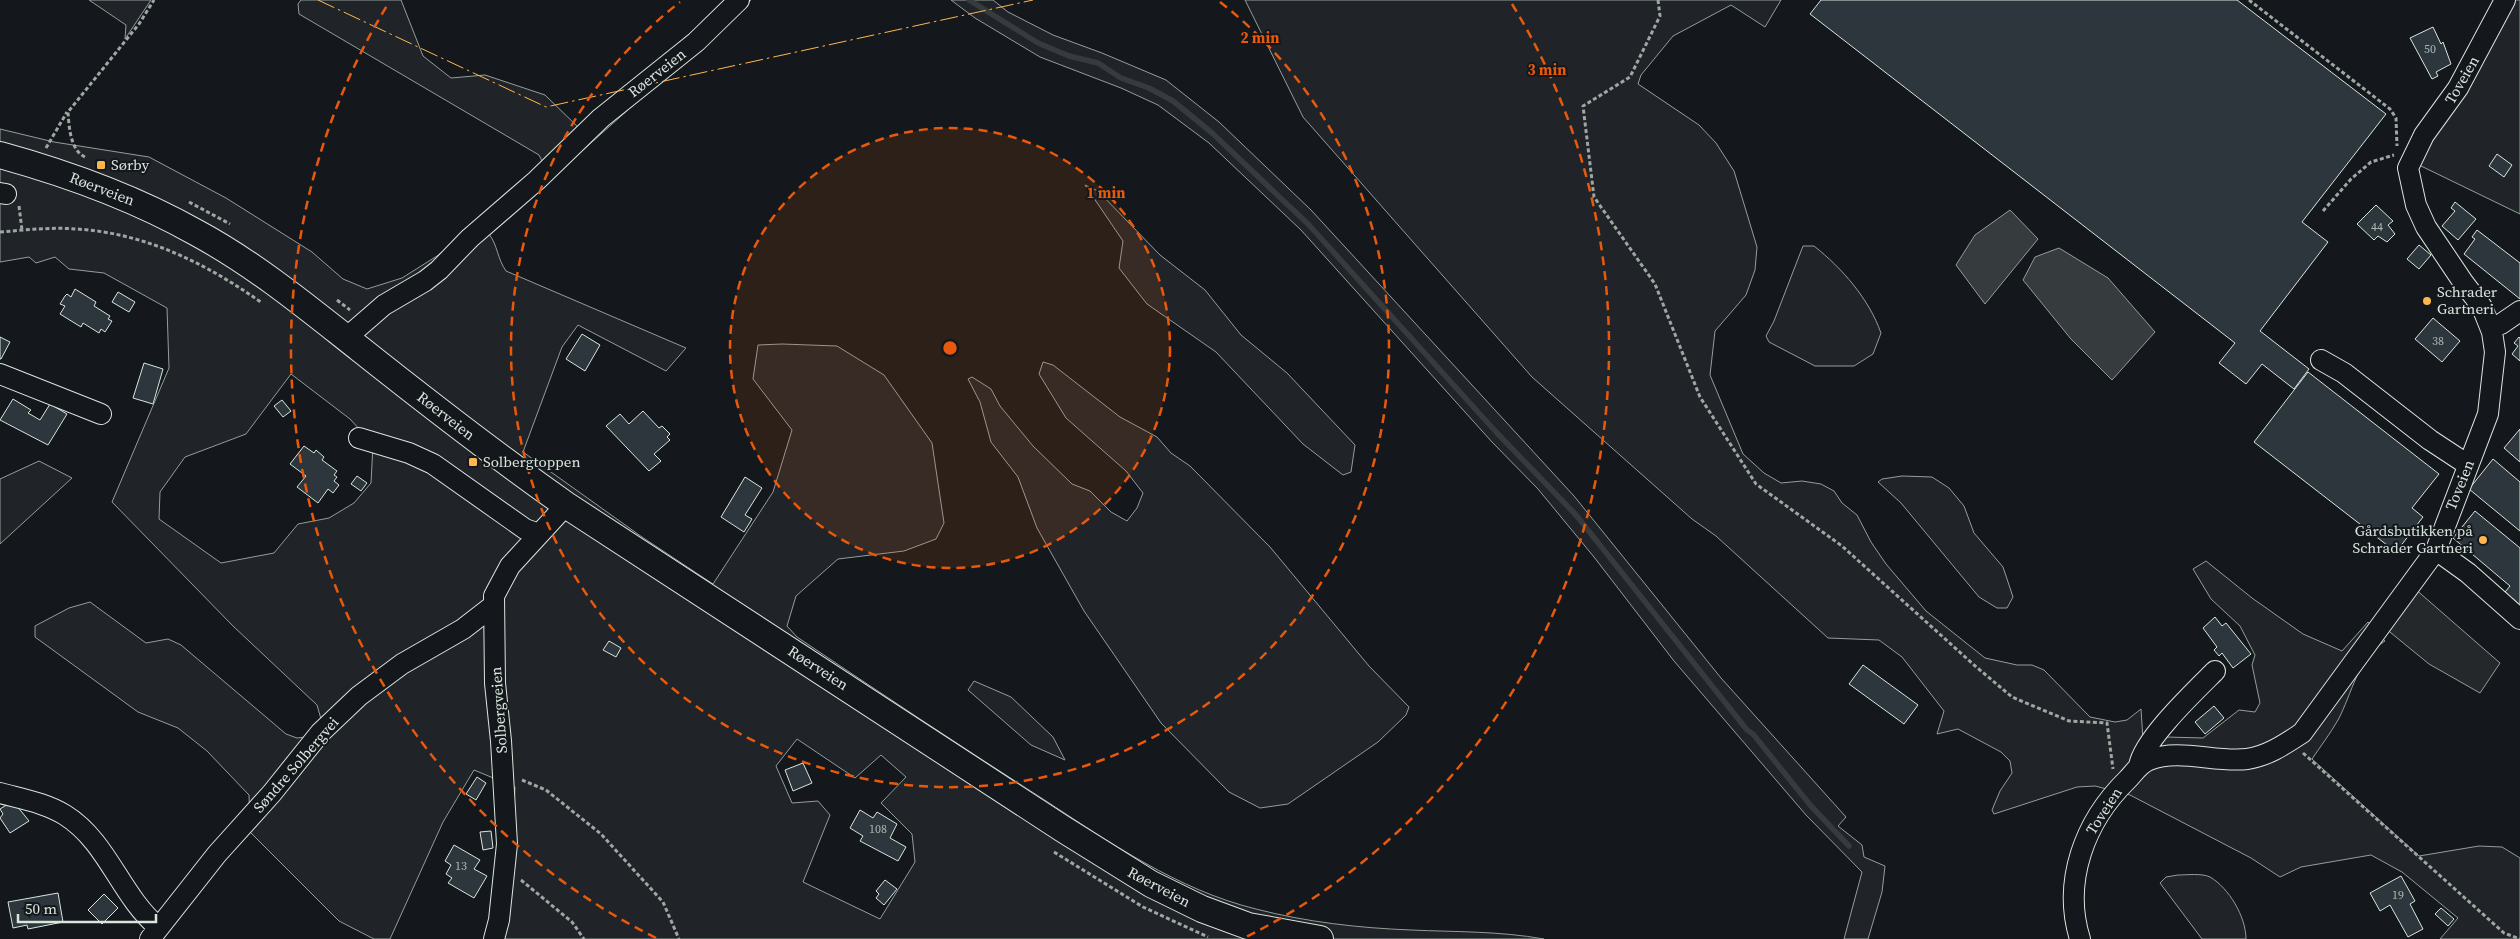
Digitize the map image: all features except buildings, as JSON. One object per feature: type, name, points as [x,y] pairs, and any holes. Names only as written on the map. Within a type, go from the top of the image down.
[{"type":"main road","name":"Røerveien","points":[[0,155],[88,182],[142,204],[198,233],[290,294],[497,456],[566,505],[1062,829],[1151,884],[1202,909],[1248,926],[1320,939]]},
{"type":"street","name":"Røerveien","points":[[346,338],[364,320],[384,305],[425,281],[439,270],[470,238],[537,180],[601,118],[696,42],[740,0]]},
{"type":"street","name":"Toveien","points":[[2080,939],[2072,899],[2078,862],[2098,816],[2116,789],[2139,766],[2149,760],[2170,756],[2229,760],[2249,759],[2270,753],[2302,733],[2436,550],[2488,414],[2495,352],[2490,327],[2482,307],[2426,227],[2416,205],[2408,168],[2424,135],[2458,88],[2505,0]]},
{"type":"street","points":[[2490,327],[2501,324],[2520,311]]},
{"type":"street","points":[[2321,360],[2344,373],[2430,440],[2468,465]]},
{"type":"street","points":[[0,374],[101,414]]},
{"type":"street","points":[[359,438],[421,457],[525,529],[539,534]]},
{"type":"street","name":"Solbergveien","points":[[494,939],[499,920],[508,844],[495,683],[494,596],[505,574],[566,505]]},
{"type":"street","points":[[2436,550],[2468,573],[2520,619]]},
{"type":"street","name":"Søndre Solbergvei","points":[[154,933],[320,733],[345,709],[402,664],[463,629],[494,605]]},
{"type":"street","points":[[2139,766],[2140,758],[2158,733],[2215,671]]},
{"type":"street","points":[[0,793],[52,808],[67,816],[85,831],[104,852],[154,933]]},
{"type":"path","points":[[44,152],[68,112],[138,24],[154,0]]},
{"type":"path","points":[[1658,0],[1660,16],[1630,77],[1583,106],[1594,196],[1655,284],[1700,396],[1756,484],[1842,546],[1953,647],[2012,697],[2069,721],[2107,723],[2116,789]]},
{"type":"path","points":[[2249,0],[2320,57],[2377,98],[2390,109],[2396,118],[2398,154],[2371,162],[2351,179],[2323,211]]},
{"type":"path","points":[[68,112],[69,133],[80,155]]},
{"type":"path","points":[[2289,741],[2504,933],[2520,938]]},
{"type":"path","points":[[503,772],[546,790],[601,834],[663,902],[679,939]]},
{"type":"path","points":[[505,867],[572,922],[584,939]]},
{"type":"shaded area","points":[[89,0],[151,0],[125,39],[126,25]]},
{"type":"shaded area","points":[[301,0],[401,0],[423,56],[451,78],[485,75],[545,95],[579,128],[729,0],[751,0],[489,234],[506,271],[686,348],[666,371],[578,325],[562,347],[523,452],[642,537],[713,584],[773,492],[792,430],[753,379],[758,345],[837,346],[884,375],[932,443],[944,523],[936,539],[904,551],[838,559],[796,596],[787,626],[797,637],[1093,832],[1145,863],[1199,890],[1227,901],[1256,909],[1333,924],[1391,929],[1494,933],[1544,939],[503,939],[508,921],[515,787],[474,770],[443,822],[390,939],[374,939],[339,921],[250,832],[249,795],[207,751],[178,728],[138,712],[35,637],[35,626],[69,608],[90,602],[146,643],[168,639],[181,645],[286,734],[297,738],[306,737],[321,719],[317,705],[233,626],[112,502],[169,368],[167,308],[104,273],[69,269],[55,257],[36,263],[29,257],[0,262],[0,129],[54,142],[149,157],[226,198],[312,252],[343,279],[367,289],[402,278],[437,256],[499,205],[542,161],[539,155],[299,14],[298,4]],"holes":[[[291,374],[350,419],[373,444],[371,483],[354,503],[329,518],[298,524],[274,553],[221,563],[159,519],[160,492],[185,457],[246,434]],[[797,739],[855,778],[881,755],[906,777],[881,803],[912,834],[915,862],[880,919],[803,882],[830,815],[818,801],[792,803],[776,766]]]},
{"type":"shaded area","points":[[951,0],[993,0],[1008,12],[1053,35],[1166,80],[1219,122],[1311,210],[1574,496],[1721,678],[1846,817],[1838,826],[1862,845],[1864,857],[1885,866],[1882,892],[1868,939],[1844,939],[1862,872],[1806,815],[1674,661],[1594,557],[1538,489],[1492,442],[1301,230],[1209,143],[1158,105],[1121,88],[1040,57],[975,18]]},
{"type":"shaded area","points":[[1245,0],[1781,0],[1765,27],[1731,5],[1673,36],[1641,75],[1638,84],[1699,125],[1716,143],[1734,171],[1757,247],[1755,270],[1746,295],[1715,331],[1710,375],[1743,454],[1764,473],[1781,483],[1802,481],[1821,484],[1834,491],[1842,503],[1857,515],[1871,542],[1886,564],[1926,611],[1985,658],[2017,665],[2032,665],[2044,670],[2090,717],[2115,722],[2127,720],[2141,709],[2143,740],[2166,737],[2203,738],[2239,710],[2255,712],[2260,703],[2252,665],[2255,655],[2240,626],[2211,599],[2193,569],[2206,561],[2252,598],[2303,634],[2342,651],[2368,622],[2385,641],[2368,656],[2338,720],[2312,759],[2419,856],[2479,846],[2502,847],[2520,858],[2520,939],[2440,939],[2458,918],[2402,872],[2371,855],[2301,867],[2280,877],[2251,858],[2130,795],[2095,786],[2077,787],[1994,814],[1992,810],[2000,791],[2012,773],[2010,761],[2001,752],[1958,729],[1937,734],[1944,711],[1902,657],[1879,640],[1828,638],[1716,536],[1692,519],[1532,377],[1303,117]]},
{"type":"shaded area","points":[[2512,0],[2520,0],[2520,214],[2419,165]]},
{"type":"shaded area","points":[[1085,185],[1098,191],[1160,255],[1205,290],[1241,335],[1287,373],[1355,445],[1351,472],[1343,475],[1303,444],[1216,352],[1147,304],[1119,268],[1123,241]]},
{"type":"shaded area","points":[[2010,210],[2038,239],[1985,304],[1956,265],[1975,235]]},
{"type":"shaded area","points":[[1803,246],[1814,246],[1835,264],[1862,296],[1876,320],[1881,333],[1873,354],[1854,366],[1815,366],[1769,342],[1766,336],[1774,321]]},
{"type":"shaded area","points":[[2059,248],[2108,278],[2155,332],[2112,380],[2071,339],[2023,280],[2035,257]]},
{"type":"shaded area","points":[[1043,362],[1053,365],[1120,417],[1157,437],[1171,453],[1190,466],[1270,547],[1369,666],[1409,707],[1406,715],[1378,742],[1288,804],[1260,808],[1229,792],[1161,723],[1084,611],[1037,528],[1018,477],[991,442],[980,402],[968,379],[972,377],[991,389],[1000,406],[1033,446],[1072,484],[1090,491],[1111,512],[1127,521],[1137,508],[1143,493],[1126,471],[1066,418],[1039,374]]},
{"type":"shaded area","points":[[39,461],[72,478],[0,544],[0,479]]},
{"type":"shaded area","points":[[1902,476],[1932,477],[1949,488],[1964,506],[1974,533],[2003,567],[2013,597],[2007,608],[1997,608],[1979,597],[1901,503],[1878,482],[1882,479]]},
{"type":"shaded area","points":[[2414,588],[2500,663],[2480,693],[2429,664],[2385,628]]},
{"type":"shaded area","points":[[974,681],[1011,697],[1053,737],[1065,760],[1031,745],[968,690]]},
{"type":"shaded area","points":[[2203,875],[2210,877],[2224,888],[2240,913],[2246,939],[2202,939],[2160,883],[2166,877]]},
{"type":"waterway","points":[[969,0],[1038,43],[1069,56],[1098,63],[1121,78],[1149,88],[1173,101],[1211,132],[1308,224],[1497,433],[1576,515],[1747,730],[1753,734],[1811,806],[1849,846]]},
{"type":"power","points":[[318,0],[546,107],[1033,0]]},
{"type":"place","name":"Sørby","points":[[101,165]]},
{"type":"place","name":"Schrader Gartneri","points":[[2427,301]]},
{"type":"place","name":"Solbergtoppen","points":[[473,462]]},
{"type":"place","name":"Gårdsbutikken på Schrader Gartneri","points":[[2483,540]]}]
